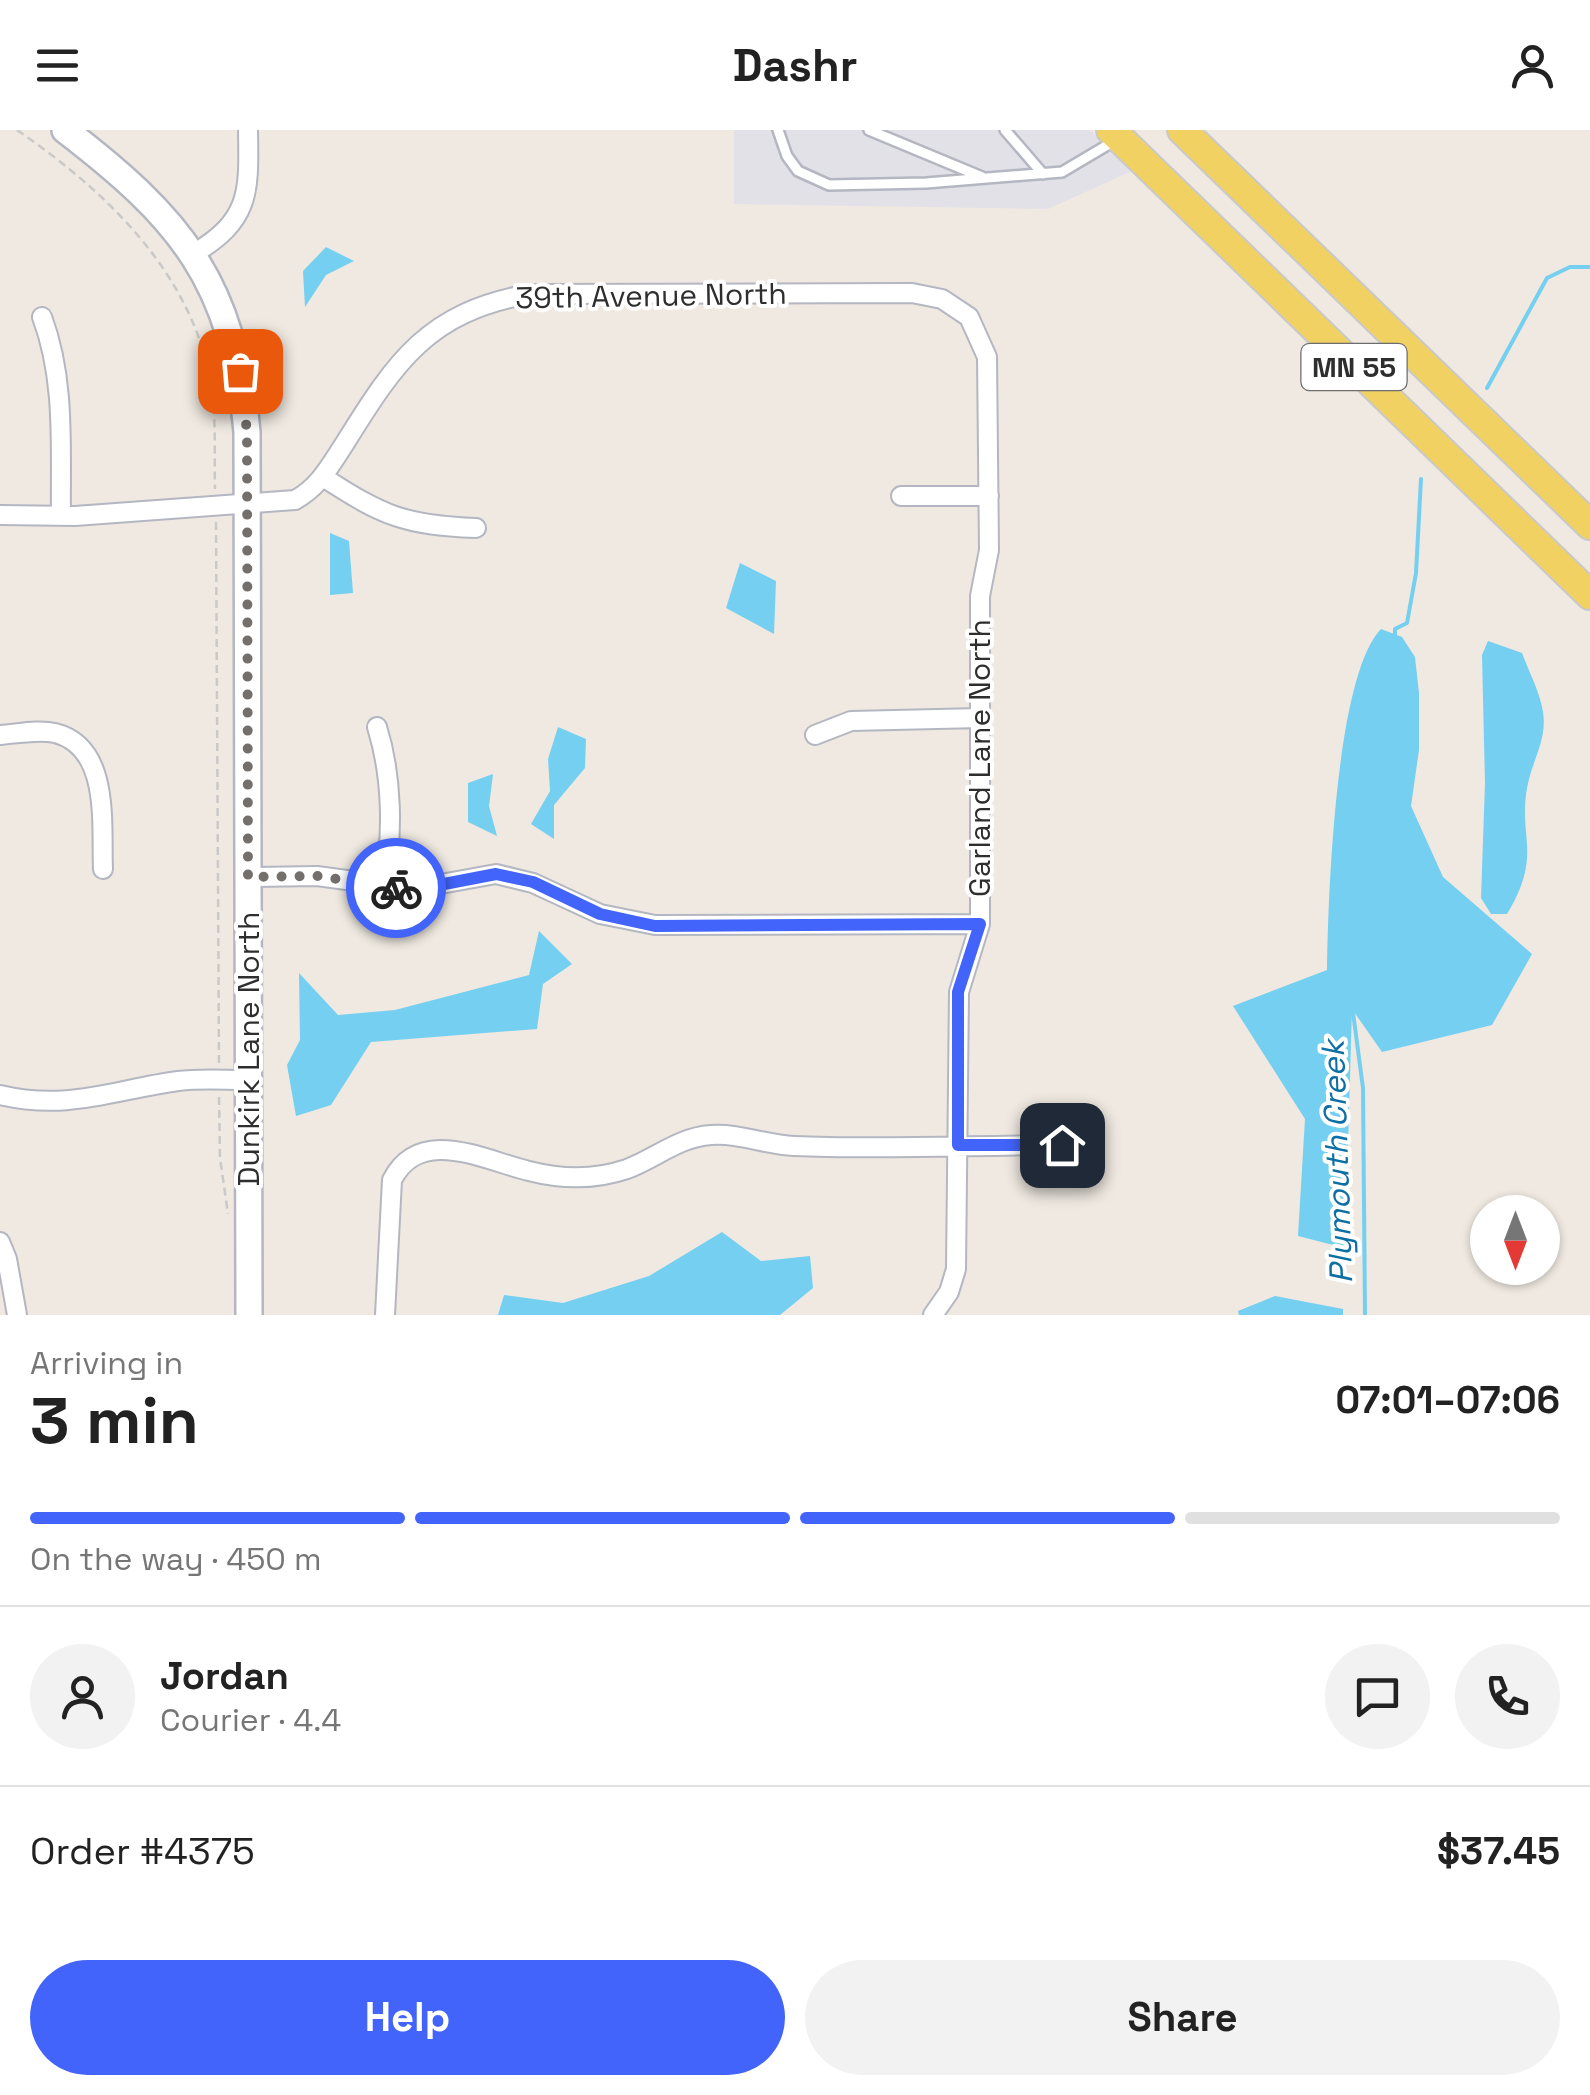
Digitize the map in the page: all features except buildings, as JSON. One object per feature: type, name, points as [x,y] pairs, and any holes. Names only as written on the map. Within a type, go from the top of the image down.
[{"type":"main road","name":"MN 55","points":[[1182,130],[1590,526]]},
{"type":"main road","name":"MN 55","points":[[1118,133],[1590,595]]},
{"type":"street","name":"Dunkirk Lane North","points":[[65,130],[158,208],[194,254],[224,312],[236,351],[247,432],[249,1315]]},
{"type":"street","points":[[194,254],[220,239],[245,204],[248,130]]},
{"type":"street","name":"39th Avenue North","points":[[0,515],[61,516],[294,500],[323,478],[402,357],[450,318],[498,300],[529,294],[912,293],[942,299],[968,318]]},
{"type":"street","points":[[42,316],[56,366],[60,399],[61,516]]},
{"type":"street","name":"Garland Lane North","points":[[933,1315],[948,1292],[956,1269],[958,992],[980,924],[980,596],[989,550],[987,357],[968,318]]},
{"type":"street","points":[[323,478],[394,519],[476,528]]},
{"type":"street","points":[[901,496],[989,496]]},
{"type":"street","points":[[815,735],[851,720],[980,718]]},
{"type":"street","points":[[377,726],[387,777],[388,851],[383,886]]},
{"type":"street","points":[[0,735],[54,733],[85,751],[98,785],[104,869]]},
{"type":"street","points":[[248,877],[317,876],[413,890],[496,874],[533,882],[600,914],[655,926],[980,924]]},
{"type":"street","points":[[0,1094],[21,1100],[81,1102],[177,1082],[248,1080]]},
{"type":"street","points":[[385,1315],[392,1180],[408,1158],[420,1151],[446,1149],[564,1177],[595,1176],[625,1169],[693,1137],[715,1134],[798,1146],[1062,1145]]},
{"type":"street","points":[[0,1242],[8,1259],[18,1315]]},
{"type":"lane","points":[[778,130],[786,156],[798,172],[829,184],[1062,172],[1118,133]]},
{"type":"lane","points":[[869,130],[984,178]]},
{"type":"lane","points":[[1005,130],[1043,174]]},
{"type":"path","points":[[18,130],[58,158],[120,213],[148,244],[197,336],[209,374],[216,506],[220,1158],[228,1224]]},
{"type":"shaded area","points":[[734,130],[1090,130],[1132,171],[1048,209],[734,204]]},
{"type":"water","points":[[326,247],[354,261],[326,275],[305,307],[303,271]]},
{"type":"water","points":[[330,533],[349,541],[353,593],[330,595]]},
{"type":"water","points":[[740,563],[776,581],[774,634],[726,608]]},
{"type":"water","points":[[1381,629],[1402,637],[1415,657],[1419,750],[1411,806],[1443,877],[1532,954],[1492,1025],[1382,1052],[1352,1009],[1345,1248],[1298,1236],[1305,1119],[1233,1006],[1327,970],[1332,844],[1344,739],[1353,692],[1366,654]]},
{"type":"water","points":[[1488,641],[1522,653],[1544,721],[1526,799],[1527,859],[1507,914],[1491,914],[1481,898],[1485,783],[1482,655]]},
{"type":"water","points":[[558,727],[586,739],[585,768],[554,805],[554,839],[531,824],[550,791],[548,759]]},
{"type":"water","points":[[493,774],[489,806],[497,836],[468,822],[468,783]]},
{"type":"water","points":[[539,931],[572,964],[543,984],[537,1029],[371,1042],[331,1105],[296,1116],[287,1065],[300,1040],[299,973],[338,1015],[395,1010],[529,975]]},
{"type":"water","points":[[722,1232],[761,1261],[810,1256],[813,1288],[780,1315],[498,1315],[504,1295],[563,1303],[649,1276]]},
{"type":"water","points":[[1275,1296],[1343,1309],[1343,1315],[1239,1315],[1238,1311]]},
{"type":"waterway","name":"Plymouth Creek","points":[[1487,388],[1547,278],[1570,267],[1590,267]]},
{"type":"waterway","name":"Plymouth Creek","points":[[1395,640],[1395,629],[1407,623],[1416,573],[1421,479]]},
{"type":"waterway","name":"Plymouth Creek","points":[[1352,1005],[1363,1088],[1365,1315]]},
{"type":"way so far","points":[[240,371],[247,432],[248,877],[317,876],[396,888]]},
{"type":"route","points":[[396,888],[413,890],[496,874],[514,876],[600,914],[655,926],[980,924],[958,992],[958,1145],[1062,1145]]}]
